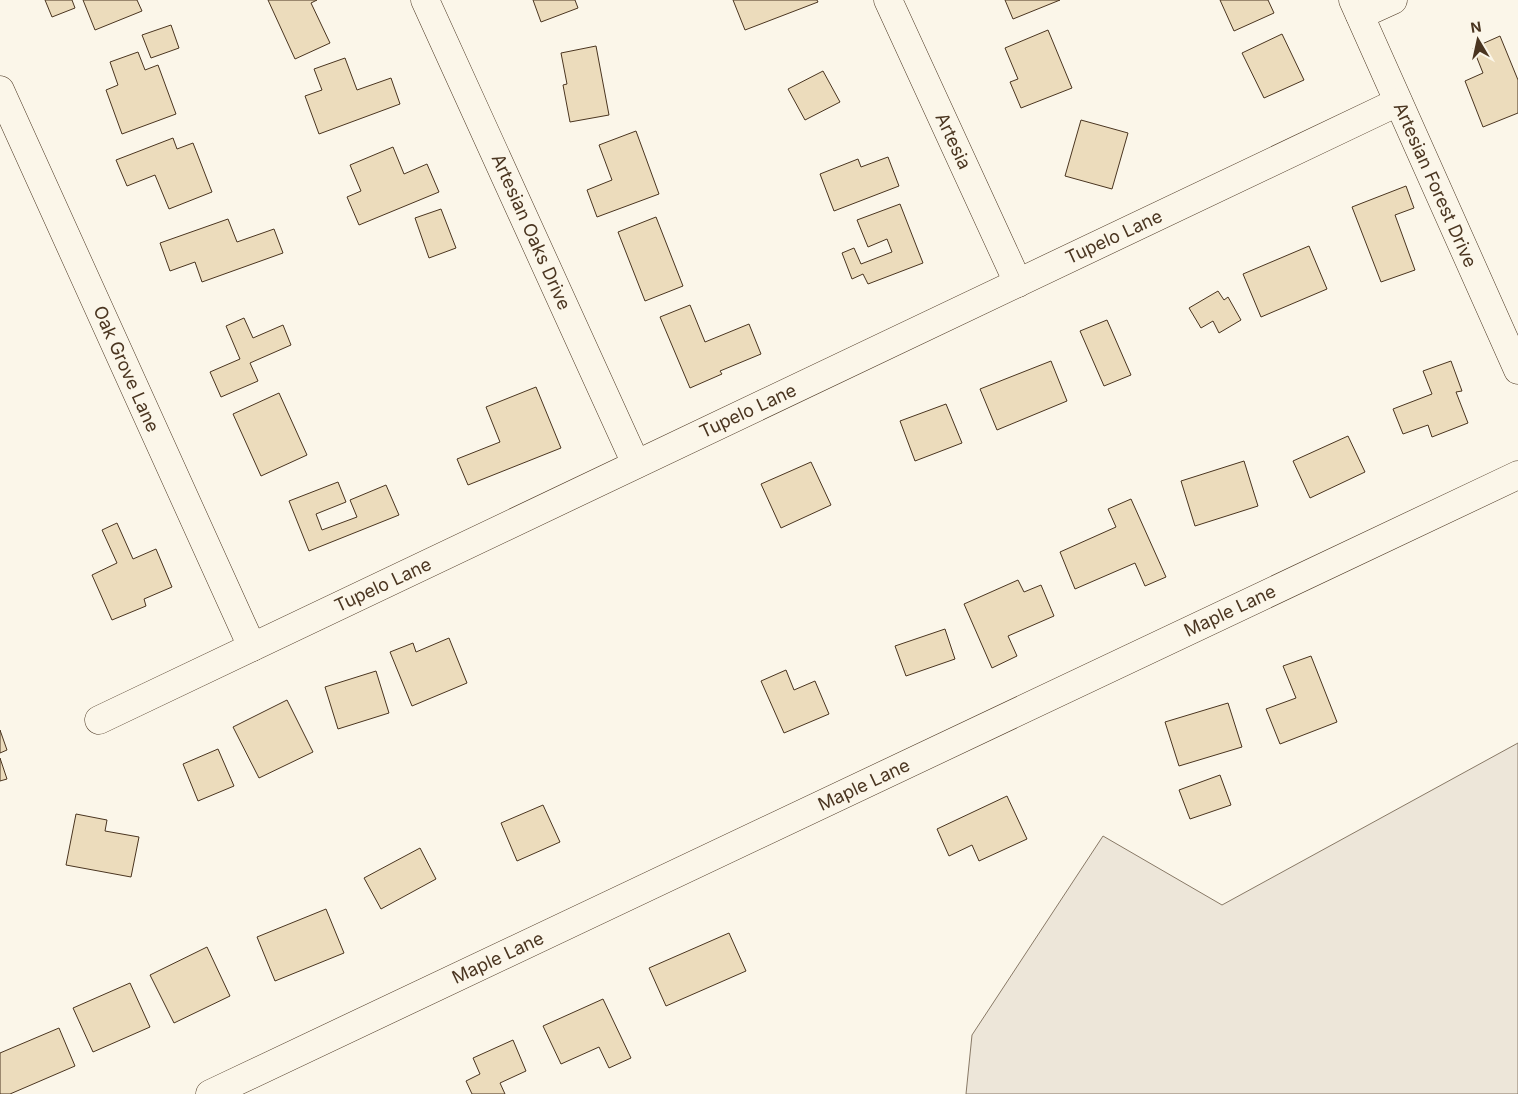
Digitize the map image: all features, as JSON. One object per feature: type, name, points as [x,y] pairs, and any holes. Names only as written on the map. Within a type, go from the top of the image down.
[{"type":"street","name":"Artesian Oaks Drive","points":[[425,0],[636,464]]},
{"type":"street","name":"Artesia","points":[[888,0],[1018,283]]},
{"type":"street","points":[[1356,8],[1392,0]]},
{"type":"street","name":"Artesian Forest Drive","points":[[1356,8],[1518,370]]},
{"type":"street","name":"Oak Grove Lane","points":[[0,90],[252,647]]},
{"type":"street","name":"Tupelo Lane","points":[[98,720],[1398,102]]},
{"type":"street","name":"Maple Lane","points":[[210,1094],[1518,475]]},
{"type":"shaded area","points":[[1518,743],[1518,1094],[966,1094],[972,1035],[1103,836],[1222,905]]},
{"type":"building","points":[[45,0],[72,0],[75,8],[52,17]]},
{"type":"building","points":[[83,0],[137,0],[142,11],[95,30]]},
{"type":"building","points":[[268,0],[317,0],[311,3],[330,43],[295,59]]},
{"type":"building","points":[[533,0],[575,0],[578,8],[541,22]]},
{"type":"building","points":[[733,0],[817,0],[818,2],[745,30]]},
{"type":"building","points":[[1005,0],[1060,0],[1013,19]]},
{"type":"building","points":[[1220,0],[1268,0],[1274,13],[1234,31]]},
{"type":"building","points":[[171,25],[179,48],[151,58],[142,35]]},
{"type":"building","points":[[1048,30],[1072,88],[1021,108],[1010,82],[1018,79],[1005,48]]},
{"type":"building","points":[[1282,34],[1304,80],[1264,98],[1242,53]]},
{"type":"building","points":[[1500,36],[1518,80],[1518,113],[1483,127],[1465,81],[1483,73],[1473,48]]},
{"type":"building","points":[[596,46],[609,115],[570,122],[563,85],[567,84],[561,53]]},
{"type":"building","points":[[138,52],[145,70],[158,65],[176,114],[122,134],[106,90],[118,85],[110,62]]},
{"type":"building","points":[[345,58],[357,90],[391,78],[400,104],[319,134],[305,96],[322,90],[314,69]]},
{"type":"building","points":[[823,71],[840,102],[805,120],[788,89]]},
{"type":"building","points":[[1081,120],[1128,133],[1112,189],[1065,176]]},
{"type":"building","points":[[636,131],[659,194],[597,217],[587,190],[612,180],[599,145]]},
{"type":"building","points":[[173,138],[177,149],[193,143],[212,192],[169,209],[155,175],[127,186],[116,160]]},
{"type":"building","points":[[393,147],[404,174],[427,164],[439,192],[359,225],[347,197],[361,191],[350,165]]},
{"type":"building","points":[[888,157],[899,186],[834,211],[820,174],[858,159],[861,167]]},
{"type":"building","points":[[1406,186],[1414,208],[1395,215],[1415,270],[1381,282],[1352,207]]},
{"type":"building","points":[[900,204],[923,263],[868,284],[863,274],[852,279],[842,253],[854,248],[861,264],[892,252],[887,239],[868,247],[857,220]]},
{"type":"building","points":[[441,209],[456,248],[429,258],[415,218]]},
{"type":"building","points":[[656,217],[683,286],[645,301],[618,232]]},
{"type":"building","points":[[228,219],[237,242],[274,229],[283,253],[202,282],[195,262],[170,271],[160,243]]},
{"type":"building","points":[[1309,246],[1327,289],[1261,317],[1243,274]]},
{"type":"building","points":[[1218,291],[1224,300],[1228,297],[1241,320],[1219,333],[1213,321],[1201,328],[1189,308]]},
{"type":"building","points":[[690,305],[705,342],[749,324],[761,354],[720,371],[722,374],[690,388],[660,317]]},
{"type":"building","points":[[244,318],[253,338],[283,325],[291,345],[250,363],[258,381],[221,397],[210,372],[240,359],[226,326]]},
{"type":"building","points":[[1107,320],[1131,375],[1104,386],[1080,331]]},
{"type":"building","points":[[1051,361],[1067,401],[997,430],[980,389]]},
{"type":"building","points":[[1451,361],[1462,391],[1456,392],[1468,423],[1432,437],[1428,425],[1403,434],[1393,409],[1432,394],[1423,371]]},
{"type":"building","points":[[536,387],[561,448],[468,485],[457,459],[500,442],[486,407]]},
{"type":"building","points":[[279,393],[307,455],[261,476],[233,414]]},
{"type":"building","points":[[946,404],[962,443],[915,461],[900,421]]},
{"type":"building","points":[[1348,436],[1365,472],[1310,498],[1293,461]]},
{"type":"building","points":[[1244,461],[1258,506],[1195,526],[1181,481]]},
{"type":"building","points":[[811,462],[831,505],[781,528],[761,484]]},
{"type":"building","points":[[338,482],[346,502],[316,514],[322,530],[357,517],[350,500],[386,485],[399,515],[309,551],[289,501]]},
{"type":"building","points":[[1131,499],[1166,577],[1145,586],[1135,563],[1075,589],[1060,552],[1116,527],[1108,509]]},
{"type":"building","points":[[117,523],[133,559],[156,549],[172,587],[144,599],[146,606],[112,620],[92,575],[117,563],[102,530]]},
{"type":"building","points":[[1018,580],[1024,592],[1041,585],[1054,616],[1008,636],[1017,656],[992,668],[964,604]]},
{"type":"building","points":[[945,629],[955,659],[906,676],[895,646]]},
{"type":"building","points":[[449,638],[467,683],[412,706],[390,652],[413,643],[416,652]]},
{"type":"building","points":[[1311,656],[1337,722],[1280,744],[1266,709],[1296,698],[1283,666]]},
{"type":"building","points":[[786,670],[794,690],[815,681],[829,714],[784,733],[761,681]]},
{"type":"building","points":[[376,671],[389,713],[338,729],[325,687]]},
{"type":"building","points":[[287,700],[313,752],[259,778],[233,727]]},
{"type":"building","points":[[1228,703],[1242,747],[1179,766],[1165,722]]},
{"type":"building","points":[[0,730],[7,750],[0,753]]},
{"type":"building","points":[[218,749],[234,786],[198,801],[183,764]]},
{"type":"building","points":[[0,758],[7,779],[0,781]]},
{"type":"building","points":[[1220,775],[1231,805],[1190,819],[1179,790]]},
{"type":"building","points":[[1007,796],[1027,839],[979,861],[972,845],[949,856],[937,829]]},
{"type":"building","points":[[543,805],[560,842],[517,861],[501,823]]},
{"type":"building","points":[[76,814],[107,820],[105,831],[139,837],[131,877],[66,865]]},
{"type":"building","points":[[420,848],[436,879],[381,909],[364,878]]},
{"type":"building","points":[[326,909],[344,953],[275,981],[257,937]]},
{"type":"building","points":[[729,933],[746,971],[666,1006],[649,968]]},
{"type":"building","points":[[207,947],[230,996],[174,1023],[150,975]]},
{"type":"building","points":[[130,983],[150,1027],[93,1052],[73,1008]]},
{"type":"building","points":[[603,999],[631,1058],[609,1068],[599,1047],[561,1064],[543,1026]]},
{"type":"building","points":[[59,1028],[75,1066],[10,1094],[0,1094],[0,1053]]},
{"type":"building","points":[[513,1040],[526,1071],[500,1083],[505,1094],[472,1094],[466,1081],[480,1074],[473,1058]]}]
